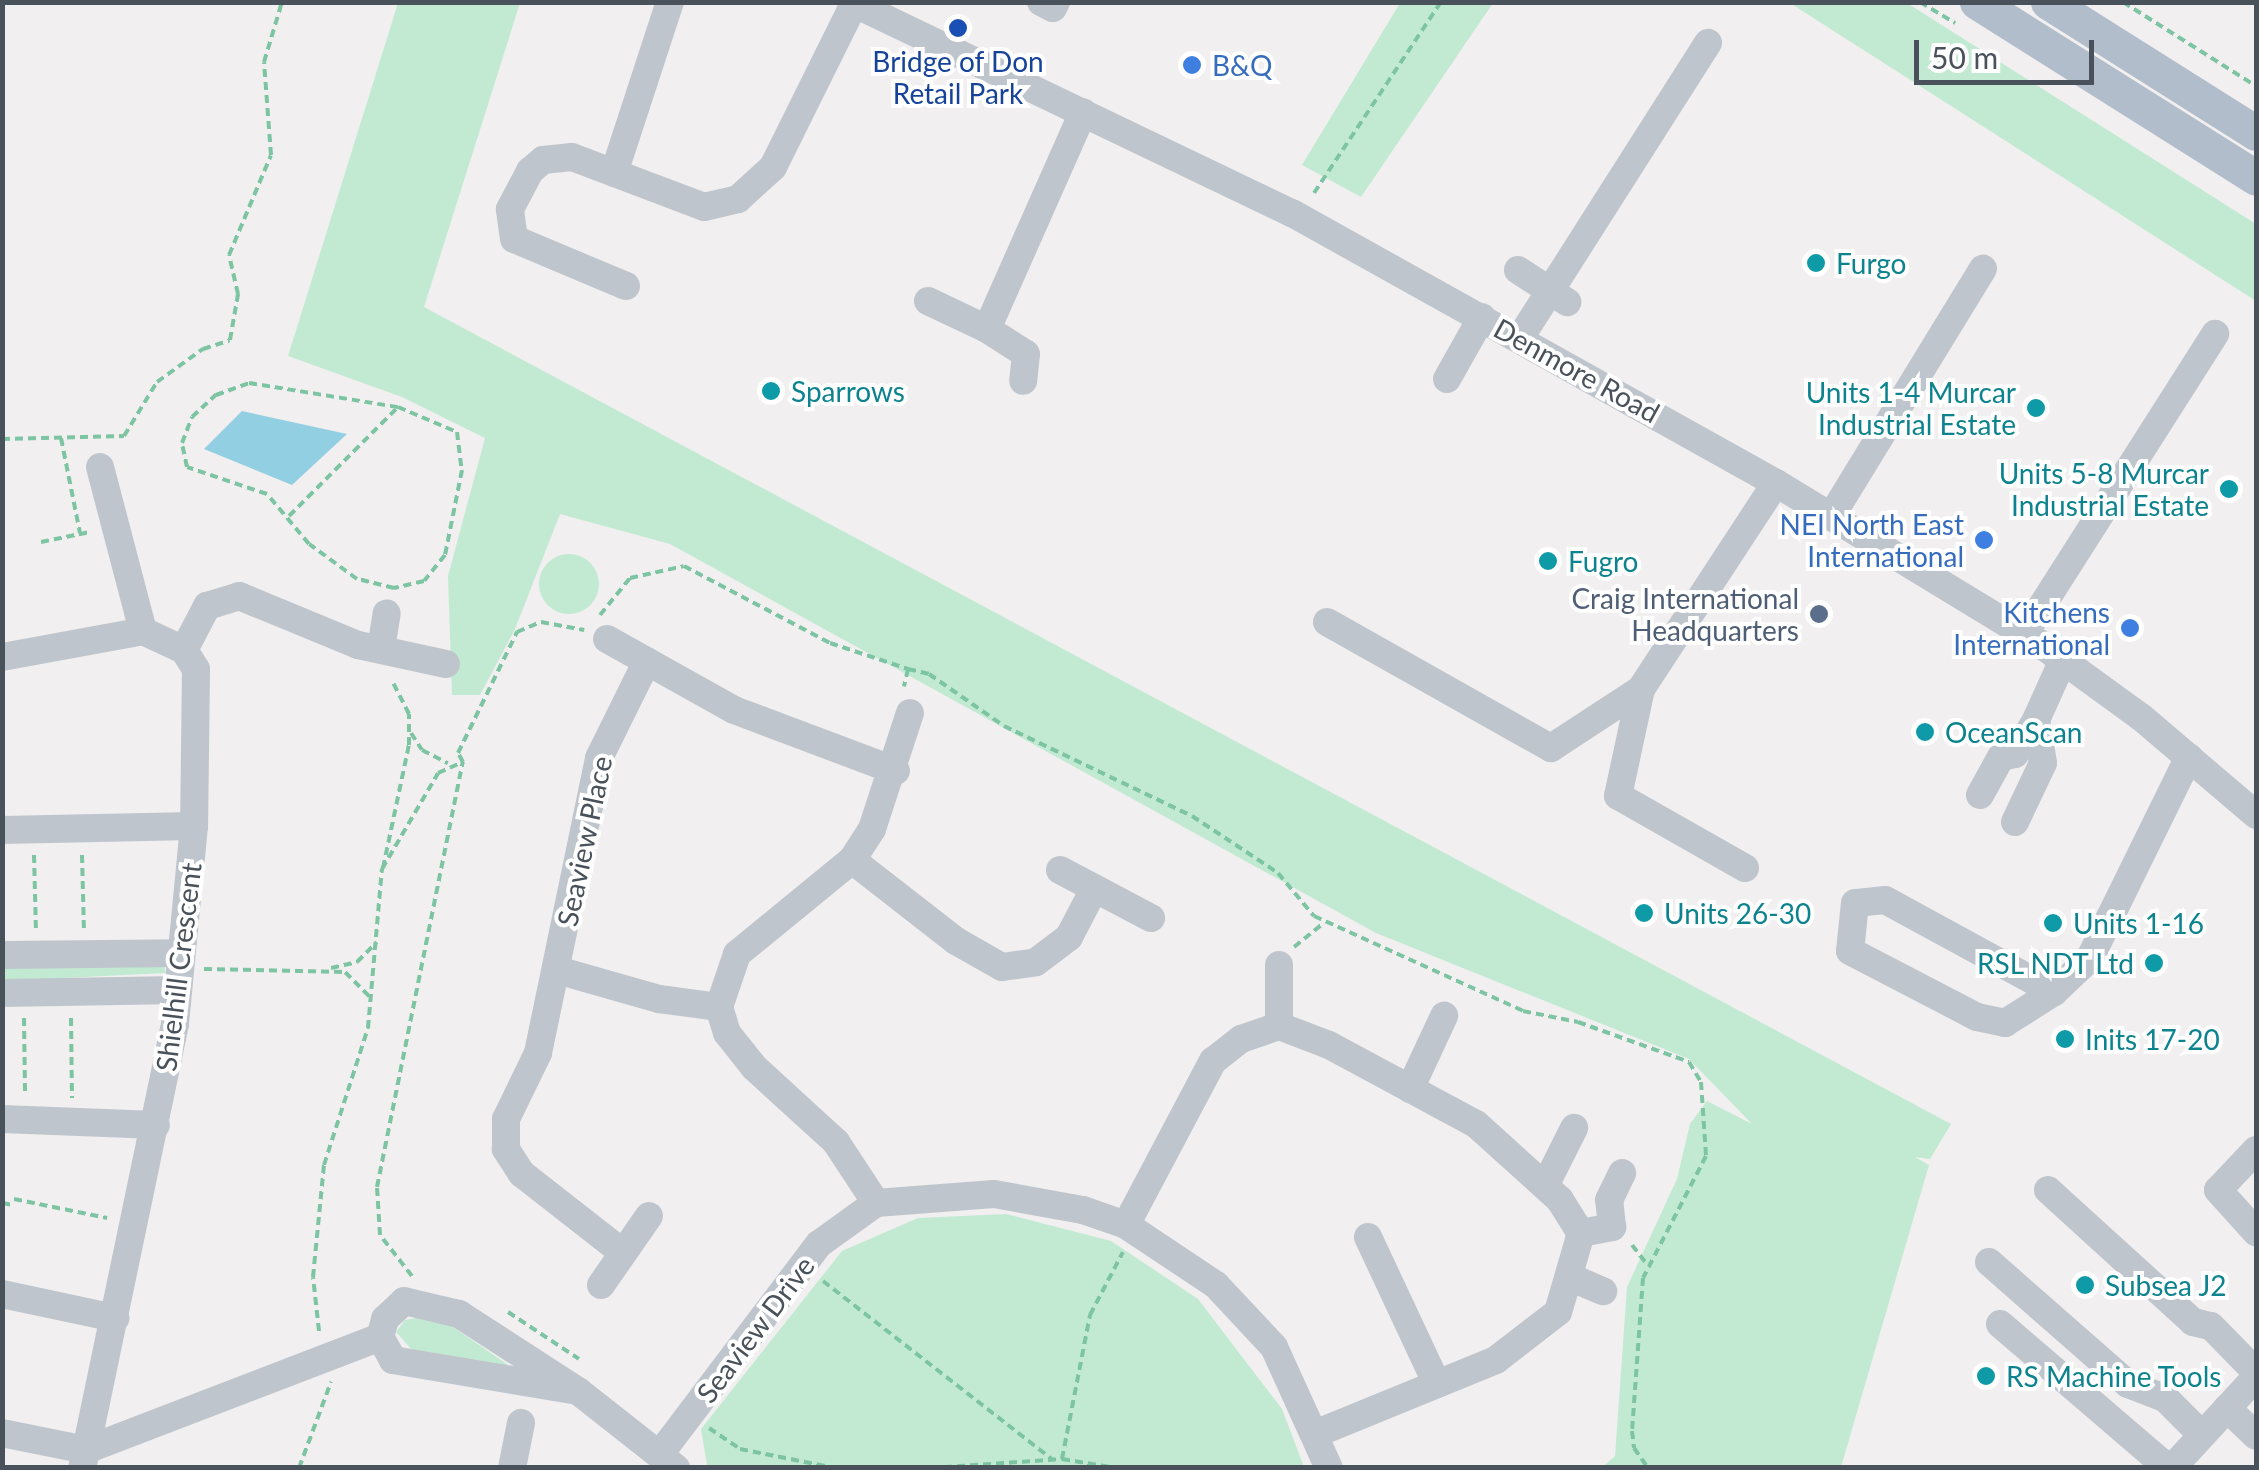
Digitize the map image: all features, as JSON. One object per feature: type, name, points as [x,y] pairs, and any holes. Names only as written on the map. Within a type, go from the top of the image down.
[{"type":"main road","points":[[1978,2],[2256,178]]},
{"type":"main road","points":[[2048,2],[2256,133]]},
{"type":"street","points":[[614,173],[670,2]]},
{"type":"street","points":[[1041,2],[1053,8],[1056,2]]},
{"type":"street","points":[[626,286],[522,246],[510,226],[521,185],[543,160],[572,157],[704,207],[738,199],[758,185],[866,6]]},
{"type":"street","name":"Denmore Road","points":[[866,6],[1292,213],[1776,483],[2063,660],[2190,757],[2256,814]]},
{"type":"street","points":[[1520,338],[1559,296],[1708,43]]},
{"type":"street","points":[[987,328],[1082,112]]},
{"type":"street","points":[[1832,516],[1983,269]]},
{"type":"street","points":[[1518,270],[1559,296]]},
{"type":"street","points":[[928,301],[987,328],[1026,354],[1023,381]]},
{"type":"street","points":[[1447,379],[1482,317]]},
{"type":"street","points":[[2024,634],[2214,334]]},
{"type":"street","points":[[100,467],[143,631]]},
{"type":"street","points":[[1745,868],[1618,796],[1642,689],[1776,483]]},
{"type":"street","points":[[2,657],[143,631],[184,650],[208,606],[239,596],[381,649],[446,664]]},
{"type":"street","points":[[381,649],[387,613]]},
{"type":"street","points":[[1327,622],[1551,748],[1642,689]]},
{"type":"street","points":[[602,629],[647,661],[734,710],[896,771]]},
{"type":"street","name":"Shielhill Crescent","points":[[84,1459],[185,971],[194,826],[196,669],[184,650]]},
{"type":"street","points":[[1980,795],[2001,757],[2015,754],[2036,720],[2063,660]]},
{"type":"street","name":"Seaview Place","points":[[622,1252],[522,1174],[506,1149],[506,1119],[538,1053],[598,758],[647,661]]},
{"type":"street","points":[[910,712],[896,771],[852,860],[737,954],[719,1007],[727,1033],[754,1067],[836,1142],[876,1203],[994,1194],[1083,1210],[1129,1226],[1216,1285],[1274,1347],[1317,1433],[1329,1468]]},
{"type":"street","points":[[2015,822],[2042,763],[2036,720]]},
{"type":"street","points":[[2054,992],[1885,900],[1855,903],[1850,951],[1977,1017],[2004,1023],[2054,992],[2090,958],[2190,757]]},
{"type":"street","points":[[2,830],[194,826]]},
{"type":"street","points":[[852,860],[956,941],[1002,967],[1036,962],[1069,937],[1094,888]]},
{"type":"street","points":[[1060,870],[1150,918]]},
{"type":"street","points":[[2,955],[185,971]]},
{"type":"street","points":[[1279,965],[1279,1026]]},
{"type":"street","points":[[556,970],[659,999],[719,1007]]},
{"type":"street","points":[[13,1000],[185,971]]},
{"type":"street","points":[[1410,1089],[1444,1016]]},
{"type":"street","points":[[1129,1226],[1213,1062],[1240,1040],[1279,1026],[1476,1124],[1546,1184],[1581,1233],[1572,1278],[1558,1312],[1496,1360],[1317,1433]]},
{"type":"street","points":[[14,1118],[156,1125]]},
{"type":"street","points":[[1546,1184],[1574,1128]]},
{"type":"street","points":[[2256,1150],[2218,1190],[2256,1232]]},
{"type":"street","points":[[1581,1233],[1612,1227],[1609,1200],[1622,1173]]},
{"type":"street","points":[[2000,1324],[2170,1468],[2256,1375],[2212,1326],[2193,1322],[2048,1190]]},
{"type":"street","name":"Seaview Drive","points":[[668,1461],[689,1415],[802,1264],[876,1203]]},
{"type":"street","points":[[601,1284],[649,1216]]},
{"type":"street","points":[[1368,1237],[1437,1384]]},
{"type":"street","points":[[1989,1262],[2128,1384],[2165,1398],[2202,1435]]},
{"type":"street","points":[[1572,1278],[1603,1292]]},
{"type":"street","points":[[2,1294],[115,1318]]},
{"type":"street","points":[[2,1433],[84,1459],[325,1370],[380,1338],[396,1304],[422,1302],[459,1314],[578,1391],[668,1461]]},
{"type":"street","points":[[380,1338],[393,1360],[578,1391]]},
{"type":"street","points":[[2227,1408],[2256,1436]]},
{"type":"street","points":[[512,1468],[520,1423]]},
{"type":"path","points":[[2,439],[124,436],[156,382],[233,335],[238,294],[229,255],[271,156],[264,62],[282,2]]},
{"type":"path","points":[[1308,202],[1440,2]]},
{"type":"path","points":[[2123,2],[2256,86]]},
{"type":"path","points":[[249,383],[398,407],[449,425],[462,440],[462,470],[440,565],[409,588],[357,579],[309,544],[289,516],[247,484],[208,478],[187,467],[182,443],[192,416],[216,395],[249,383]]},
{"type":"path","points":[[289,516],[398,407]]},
{"type":"path","points":[[62,438],[80,533]]},
{"type":"path","points":[[40,542],[114,529]]},
{"type":"path","points":[[602,629],[630,578],[684,566],[830,643],[928,674],[1004,726],[1192,816],[1278,873],[1304,907],[1329,922],[1524,1012],[1596,1028],[1688,1062],[1697,1072],[1708,1136],[1703,1168],[1643,1278],[1632,1432],[1648,1468]]},
{"type":"path","points":[[586,613],[602,629]]},
{"type":"path","points":[[422,1302],[415,1279],[380,1235],[376,1187],[463,762],[458,752],[517,632],[542,622],[602,629]]},
{"type":"path","points":[[381,649],[376,662],[400,693],[410,730],[422,750],[448,764],[463,762]]},
{"type":"path","points":[[908,669],[904,698],[910,712]]},
{"type":"path","points":[[299,1468],[325,1370],[313,1277],[324,1166],[362,1054],[372,999],[382,870],[410,730]]},
{"type":"path","points":[[382,870],[448,764]]},
{"type":"path","points":[[81,829],[84,940]]},
{"type":"path","points":[[34,830],[37,940]]},
{"type":"path","points":[[1279,965],[1310,929],[1329,922]]},
{"type":"path","points":[[321,970],[357,962],[377,941]]},
{"type":"path","points":[[185,971],[321,970],[350,974],[372,999]]},
{"type":"path","points":[[13,1000],[14,1118]]},
{"type":"path","points":[[71,1006],[72,1118]]},
{"type":"path","points":[[2,1203],[120,1221]]},
{"type":"path","points":[[1062,1459],[1090,1315],[1116,1273],[1129,1226]]},
{"type":"path","points":[[802,1264],[1052,1459]]},
{"type":"path","points":[[689,1415],[740,1449],[834,1468]]},
{"type":"path","points":[[931,1468],[1062,1459],[1116,1468]]},
{"type":"green space","points":[[398,3],[520,3],[424,307],[1951,1124],[1930,1159],[1915,1157],[1929,1165],[1841,1467],[1603,1467],[1615,1456],[1627,1287],[1677,1179],[1690,1124],[1707,1101],[1752,1124],[1689,1059],[1376,933],[670,544],[560,514],[515,629],[480,695],[452,695],[448,576],[485,438],[402,397],[288,356]]},
{"type":"green space","points":[[1400,3],[1493,3],[1361,197],[1302,165]]},
{"type":"green space","points":[[1790,3],[1907,3],[2256,224],[2256,301]]},
{"type":"green space","points":[[569,554],[590,563],[599,584],[590,605],[569,614],[548,605],[539,584],[548,563]]},
{"type":"green space","points":[[2,963],[163,963],[166,973],[3,981]]},
{"type":"green space","points":[[1006,1214],[1111,1241],[1198,1299],[1282,1409],[1304,1467],[707,1465],[701,1429],[842,1251],[918,1218]]},
{"type":"green space","points":[[405,1320],[443,1320],[511,1367],[413,1351],[396,1332]]},
{"type":"water","points":[[242,411],[347,434],[292,485],[204,449]]},
{"type":"place","name":"Bridge of Don Retail Park","points":[[958,28]]},
{"type":"place","name":"B&Q","points":[[1192,65]]},
{"type":"place","name":"Furgo","points":[[1816,263]]},
{"type":"place","name":"Sparrows","points":[[771,391]]},
{"type":"place","name":"Units 1-4 Murcar Industrial Estate","points":[[2036,408]]},
{"type":"place","name":"Units 5-8 Murcar Industrial Estate","points":[[2229,489]]},
{"type":"place","name":"NEI North East International","points":[[1984,540]]},
{"type":"place","name":"Fugro","points":[[1548,561]]},
{"type":"place","name":"Craig International Headquarters","points":[[1819,614]]},
{"type":"place","name":"Kitchens International","points":[[2130,628]]},
{"type":"place","name":"OceanScan","points":[[1925,732]]},
{"type":"place","name":"Units 26-30","points":[[1644,913]]},
{"type":"place","name":"Units 1-16","points":[[2053,923]]},
{"type":"place","name":"RSL NDT Ltd","points":[[2154,963]]},
{"type":"place","name":"Inits 17-20","points":[[2065,1039]]},
{"type":"place","name":"Subsea J2","points":[[2085,1285]]},
{"type":"place","name":"RS Machine Tools","points":[[1986,1376]]}]
